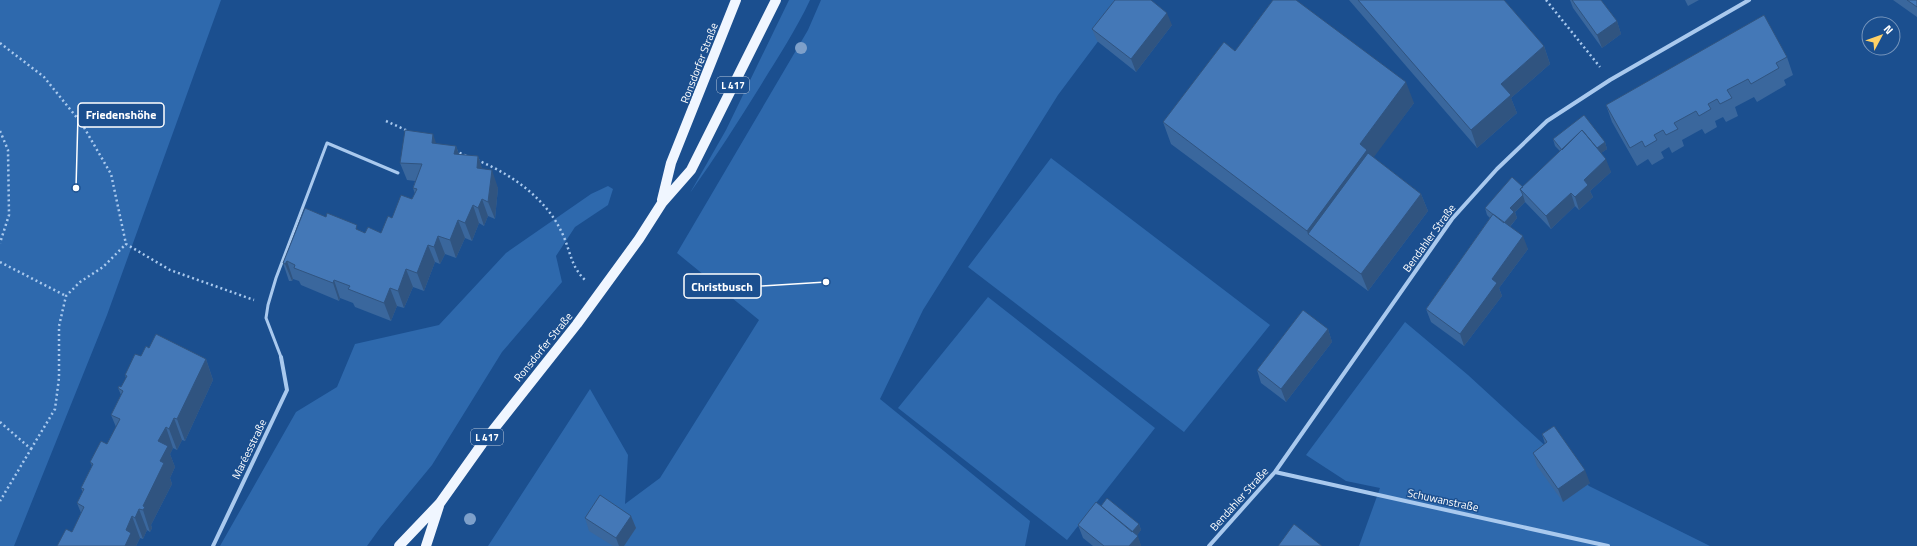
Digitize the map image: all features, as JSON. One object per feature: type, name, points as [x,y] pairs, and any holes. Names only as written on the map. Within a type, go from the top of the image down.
[{"type":"main road","name":"Ronsdorfer Straße","points":[[662,203],[671,163],[736,0]]},
{"type":"main road","name":"Ronsdorfer Straße","points":[[399,546],[440,503],[482,444],[577,324],[639,239],[662,203],[691,170],[776,0]]},
{"type":"main road","name":"Ronsdorfer Straße","points":[[426,546],[440,503]]},
{"type":"street","name":"Bendahler Straße","points":[[1210,546],[1275,472],[1452,219],[1497,169],[1547,120],[1610,80],[1749,0]]},
{"type":"street","name":"Maréesstraße","points":[[213,546],[288,390],[281,357]]},
{"type":"street","name":"Schuwanstraße","points":[[1275,472],[1608,546]]},
{"type":"lane","points":[[281,357],[266,318],[268,305],[276,278],[327,143],[398,173]]},
{"type":"path","points":[[1546,0],[1610,80]]},
{"type":"path","points":[[0,43],[44,77],[82,124],[111,174],[126,244],[170,270],[268,305]]},
{"type":"path","points":[[386,121],[413,133]]},
{"type":"path","points":[[0,131],[8,150],[9,215],[0,243]]},
{"type":"path","points":[[448,148],[485,163],[520,182],[532,193],[552,215],[563,235],[576,271]]},
{"type":"path","points":[[0,501],[55,409],[59,378],[59,326],[66,296],[80,282],[103,267],[126,244]]},
{"type":"path","points":[[0,262],[66,296]]},
{"type":"path","points":[[0,422],[31,449]]},
{"type":"shaded area","points":[[0,0],[221,0],[107,315],[14,546],[0,546]]},
{"type":"shaded area","points":[[789,0],[810,0],[793,33],[761,85],[690,193],[726,130]]},
{"type":"shaded area","points":[[821,0],[1129,0],[1058,95],[923,310],[880,399],[1030,521],[1025,546],[488,546],[590,389],[628,455],[625,504],[660,478],[759,320],[677,253],[808,30]]},
{"type":"shaded area","points":[[1051,158],[1270,325],[1184,432],[968,267]]},
{"type":"shaded area","points":[[608,186],[613,189],[608,205],[575,227],[556,256],[562,282],[502,352],[432,465],[367,546],[220,546],[296,412],[337,387],[355,344],[439,325],[506,253],[591,194]]},
{"type":"shaded area","points":[[988,297],[1155,428],[1067,540],[898,408]]},
{"type":"shaded area","points":[[1405,322],[1468,375],[1589,486],[1710,546],[1359,546],[1380,488],[1346,481],[1306,455]]},
{"type":"building","points":[[1115,0],[1151,0],[1167,13],[1131,59],[1092,29]]},
{"type":"building","points":[[1273,0],[1296,0],[1406,82],[1360,144],[1367,150],[1307,231],[1163,122],[1224,42],[1235,51]]},
{"type":"building","points":[[1358,0],[1504,0],[1544,46],[1501,84],[1511,95],[1471,130]]},
{"type":"building","points":[[1572,0],[1601,0],[1617,21],[1597,35]]},
{"type":"building","points":[[1907,0],[1917,0],[1917,7]]},
{"type":"building","points":[[1764,15],[1787,57],[1776,63],[1779,68],[1751,84],[1748,79],[1727,90],[1732,98],[1720,104],[1717,99],[1708,104],[1711,109],[1699,116],[1696,111],[1674,123],[1678,129],[1666,135],[1663,130],[1654,135],[1657,140],[1645,147],[1642,141],[1630,148],[1606,105]]},
{"type":"building","points":[[1584,115],[1605,142],[1597,148],[1582,130],[1562,150],[1553,139]]},
{"type":"building","points":[[405,130],[433,134],[432,143],[456,146],[454,154],[478,156],[477,168],[492,170],[488,202],[482,199],[478,208],[473,205],[465,223],[458,220],[450,240],[438,236],[434,247],[428,245],[417,273],[406,269],[398,291],[390,288],[384,303],[348,289],[350,286],[334,280],[333,283],[294,268],[295,265],[287,261],[285,264],[283,263],[305,208],[326,217],[327,213],[357,225],[356,229],[365,233],[368,227],[381,233],[388,216],[392,218],[401,195],[412,199],[417,189],[413,188],[422,164],[400,163]]},
{"type":"building","points":[[1582,130],[1606,159],[1584,180],[1588,185],[1575,197],[1571,193],[1546,216],[1520,189]]},
{"type":"building","points":[[1368,153],[1421,194],[1361,274],[1308,234]]},
{"type":"building","points":[[1512,177],[1523,187],[1520,189],[1523,195],[1510,208],[1514,212],[1504,223],[1485,208]]},
{"type":"building","points":[[1493,214],[1523,236],[1492,279],[1497,283],[1460,334],[1426,309]]},
{"type":"building","points":[[1303,310],[1328,329],[1281,389],[1257,370]]},
{"type":"building","points":[[156,334],[206,359],[177,419],[174,418],[169,429],[166,427],[158,441],[168,446],[160,461],[164,463],[143,506],[145,507],[143,510],[139,509],[135,518],[132,516],[126,530],[131,533],[125,546],[57,546],[66,529],[72,532],[84,507],[77,503],[84,489],[81,488],[93,464],[90,462],[101,441],[107,444],[120,419],[111,415],[123,391],[118,388],[119,386],[121,387],[127,376],[125,375],[135,354],[141,356],[146,346],[149,348]]},
{"type":"building","points":[[1554,426],[1585,470],[1558,489],[1533,453],[1547,442],[1542,434]]},
{"type":"building","points":[[600,495],[631,516],[616,538],[585,518]]},
{"type":"building","points":[[1107,498],[1139,524],[1132,532],[1101,506]]},
{"type":"building","points":[[1096,502],[1138,536],[1129,546],[1104,546],[1078,525]]},
{"type":"building","points":[[1294,524],[1322,546],[1278,546]]},
{"type":"place","name":"Friedenshöhe","points":[[76,188]]},
{"type":"place","name":"Christbusch","points":[[826,282]]}]
